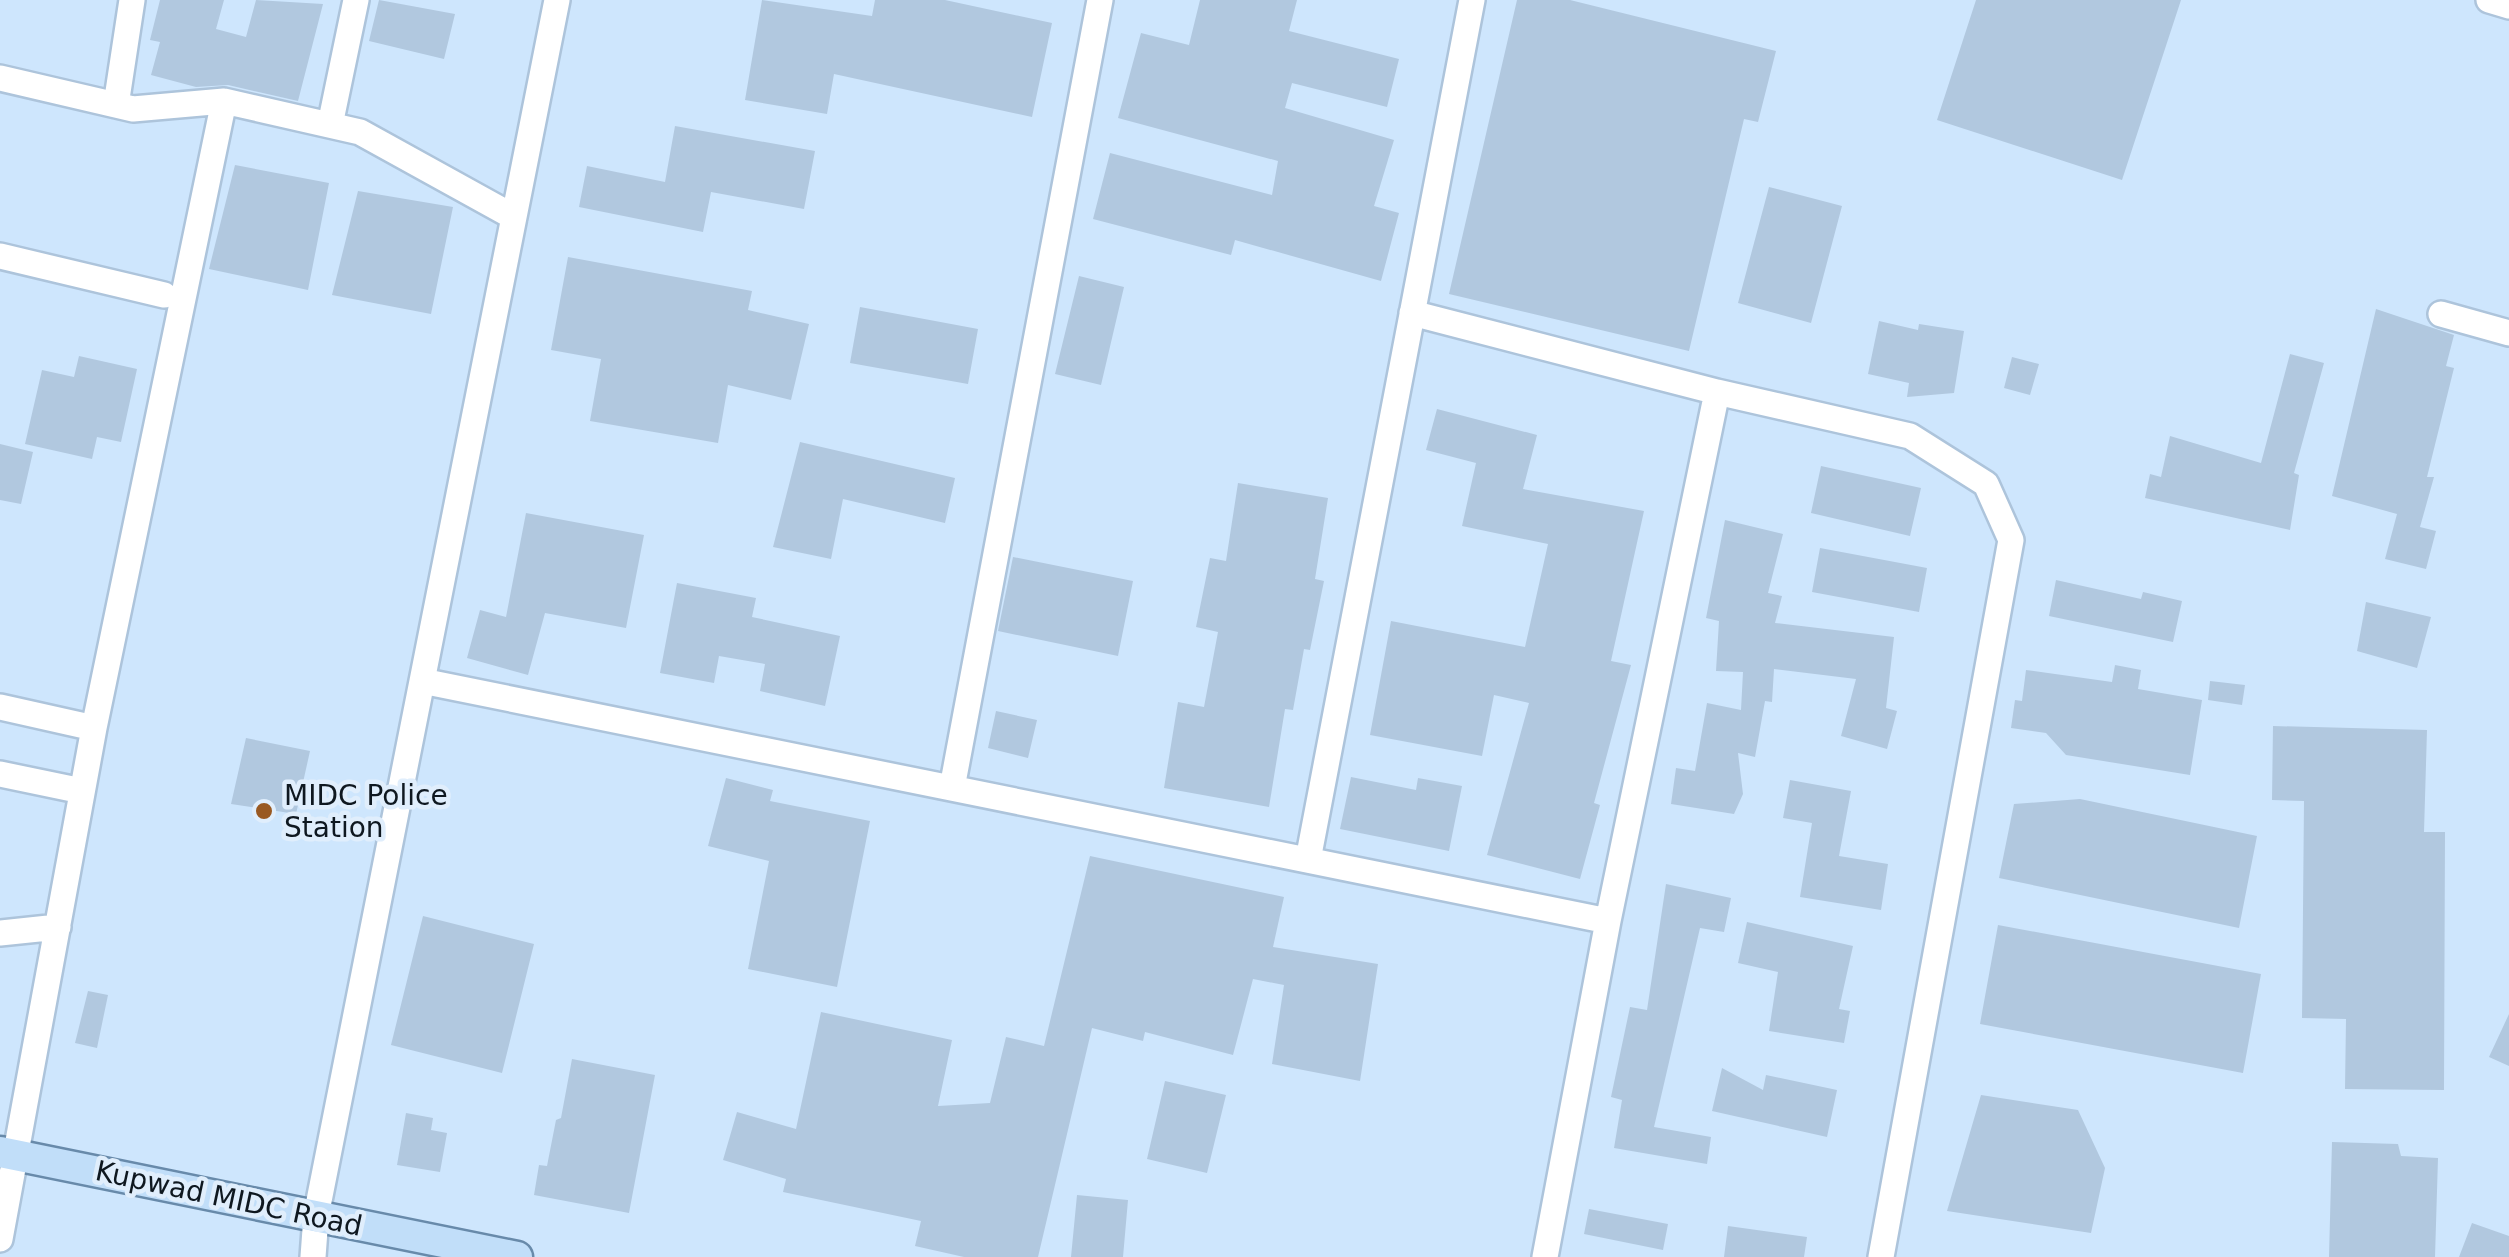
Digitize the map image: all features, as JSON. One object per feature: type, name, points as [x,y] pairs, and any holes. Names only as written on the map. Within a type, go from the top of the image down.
[{"type":"main road","name":"Kupwad MIDC Road","points":[[8,1154],[516,1257]]},
{"type":"street","points":[[116,105],[132,0]]},
{"type":"street","points":[[330,125],[356,0]]},
{"type":"street","points":[[313,1257],[316,1216],[557,0]]},
{"type":"street","points":[[952,788],[1100,0]]},
{"type":"street","points":[[1308,860],[1472,0]]},
{"type":"street","points":[[2488,0],[2509,6]]},
{"type":"street","points":[[0,78],[132,109],[224,101],[360,132],[514,217]]},
{"type":"street","points":[[0,1239],[8,1154],[58,926],[94,728],[224,101]]},
{"type":"street","points":[[0,256],[164,295]]},
{"type":"street","points":[[1412,313],[1717,392],[1910,436],[1986,484],[2011,540],[1881,1257]]},
{"type":"street","points":[[2442,314],[2509,333]]},
{"type":"street","points":[[1545,1257],[1608,921],[1717,392]]},
{"type":"street","points":[[422,681],[1608,921]]},
{"type":"street","points":[[0,707],[94,728]]},
{"type":"street","points":[[0,774],[82,791]]},
{"type":"street","points":[[0,933],[58,926]]},
{"type":"shaded area","points":[[0,0],[2509,0],[2509,1257],[0,1257]]},
{"type":"building","points":[[160,0],[224,0],[216,29],[246,37],[256,0],[323,4],[298,101],[228,85],[196,87],[151,75],[160,42],[150,40]]},
{"type":"building","points":[[379,0],[455,14],[444,59],[369,41]]},
{"type":"building","points":[[762,0],[872,16],[875,0],[945,0],[1052,23],[1032,117],[834,74],[827,114],[745,100]]},
{"type":"building","points":[[1200,0],[1297,0],[1289,31],[1399,59],[1387,107],[1292,83],[1285,108],[1394,140],[1374,206],[1399,213],[1381,281],[1235,240],[1231,255],[1093,219],[1110,153],[1272,195],[1278,161],[1118,118],[1141,33],[1189,45]]},
{"type":"building","points":[[1517,0],[1570,0],[1776,51],[1758,122],[1744,119],[1689,351],[1449,294]]},
{"type":"building","points":[[1976,0],[2181,0],[2122,180],[1937,120]]},
{"type":"building","points":[[675,126],[815,151],[804,209],[711,192],[703,232],[579,207],[587,166],[665,182]]},
{"type":"building","points":[[235,165],[329,183],[308,290],[209,269]]},
{"type":"building","points":[[1769,187],[1842,206],[1811,323],[1738,303]]},
{"type":"building","points":[[358,191],[453,207],[431,314],[332,295]]},
{"type":"building","points":[[568,257],[752,291],[748,310],[809,324],[791,400],[728,385],[718,443],[590,421],[601,359],[551,350]]},
{"type":"building","points":[[1079,276],[1124,287],[1101,385],[1055,374]]},
{"type":"building","points":[[860,307],[978,329],[968,384],[850,363]]},
{"type":"building","points":[[2376,309],[2454,335],[2446,366],[2454,368],[2427,477],[2434,477],[2420,527],[2436,531],[2426,569],[2385,559],[2397,514],[2332,496]]},
{"type":"building","points":[[1879,321],[1918,330],[1919,324],[1964,331],[1954,393],[1907,397],[1909,383],[1868,374]]},
{"type":"building","points":[[2290,354],[2324,363],[2294,473],[2299,475],[2290,530],[2145,498],[2150,474],[2161,477],[2170,436],[2261,463]]},
{"type":"building","points":[[79,356],[137,369],[121,442],[97,437],[92,459],[25,444],[42,370],[74,377]]},
{"type":"building","points":[[2012,357],[2039,364],[2030,395],[2004,388]]},
{"type":"building","points":[[1437,409],[1537,435],[1523,489],[1644,511],[1611,661],[1631,665],[1594,803],[1600,805],[1580,879],[1487,855],[1529,703],[1494,695],[1482,756],[1370,735],[1391,621],[1525,647],[1548,544],[1462,526],[1476,463],[1426,450]]},
{"type":"building","points":[[800,442],[955,478],[945,523],[843,499],[831,559],[773,547]]},
{"type":"building","points":[[0,444],[33,452],[21,504],[0,500]]},
{"type":"building","points":[[1821,466],[1921,488],[1910,536],[1811,513]]},
{"type":"building","points":[[1238,483],[1328,498],[1315,579],[1324,581],[1310,650],[1304,649],[1293,710],[1285,709],[1269,807],[1164,788],[1178,702],[1204,707],[1218,632],[1196,627],[1210,558],[1226,561]]},
{"type":"building","points":[[526,513],[644,535],[626,628],[545,613],[528,675],[467,658],[480,610],[506,617]]},
{"type":"building","points":[[1725,520],[1783,534],[1768,593],[1782,596],[1775,623],[1894,637],[1886,708],[1897,711],[1887,749],[1841,736],[1856,679],[1774,669],[1772,702],[1765,701],[1755,757],[1738,753],[1743,794],[1734,814],[1671,804],[1676,768],[1695,771],[1707,703],[1741,710],[1743,672],[1716,671],[1719,621],[1706,618]]},
{"type":"building","points":[[1820,548],[1927,568],[1919,612],[1812,592]]},
{"type":"building","points":[[1013,557],[1133,581],[1118,656],[998,631]]},
{"type":"building","points":[[2056,580],[2141,599],[2143,592],[2182,601],[2173,642],[2049,616]]},
{"type":"building","points":[[677,583],[756,598],[752,617],[840,636],[825,706],[760,691],[765,664],[719,656],[714,683],[660,673]]},
{"type":"building","points":[[2366,602],[2431,617],[2417,668],[2357,651]]},
{"type":"building","points":[[2115,665],[2141,670],[2138,689],[2202,700],[2190,775],[2066,755],[2046,733],[2011,728],[2015,700],[2022,701],[2026,670],[2112,682]]},
{"type":"building","points":[[2210,681],[2245,685],[2242,705],[2208,700]]},
{"type":"building","points":[[996,711],[1037,720],[1028,758],[988,748]]},
{"type":"building","points":[[2273,726],[2427,730],[2424,832],[2445,832],[2444,1090],[2345,1089],[2346,1019],[2302,1018],[2304,801],[2272,800]]},
{"type":"building","points":[[246,738],[310,751],[296,814],[231,804]]},
{"type":"building","points":[[1351,777],[1416,790],[1418,778],[1462,786],[1449,851],[1340,829]]},
{"type":"building","points":[[726,778],[773,790],[770,801],[870,821],[837,987],[748,969],[769,861],[708,846]]},
{"type":"building","points":[[1790,780],[1851,791],[1839,856],[1888,864],[1881,910],[1800,897],[1812,823],[1783,818]]},
{"type":"building","points":[[2080,799],[2257,836],[2239,928],[1999,878],[2014,804]]},
{"type":"building","points":[[1090,856],[1284,897],[1273,947],[1378,964],[1360,1081],[1272,1064],[1284,985],[1253,979],[1233,1055],[1145,1032],[1143,1041],[1092,1028],[1038,1257],[964,1257],[915,1246],[921,1221],[783,1192],[786,1179],[723,1160],[737,1112],[796,1129],[821,1012],[952,1040],[938,1106],[990,1103],[1006,1037],[1044,1046]]},
{"type":"building","points":[[1666,884],[1731,898],[1724,932],[1700,928],[1654,1127],[1711,1137],[1707,1164],[1614,1148],[1622,1100],[1611,1097],[1630,1007],[1647,1010]]},
{"type":"building","points":[[423,916],[534,944],[502,1073],[391,1045]]},
{"type":"building","points":[[1747,922],[1853,946],[1839,1009],[1850,1011],[1844,1043],[1769,1031],[1778,972],[1738,963]]},
{"type":"building","points":[[1998,925],[2261,974],[2243,1073],[1980,1024]]},
{"type":"building","points":[[88,991],[108,995],[97,1048],[75,1043]]},
{"type":"building","points":[[2509,1014],[2509,1066],[2489,1057]]},
{"type":"building","points":[[572,1059],[655,1075],[629,1213],[534,1195],[539,1165],[547,1166],[556,1120],[561,1118]]},
{"type":"building","points":[[1722,1068],[1763,1090],[1766,1075],[1837,1090],[1827,1137],[1712,1111]]},
{"type":"building","points":[[1165,1081],[1226,1095],[1207,1173],[1147,1159]]},
{"type":"building","points":[[1981,1095],[2078,1110],[2105,1168],[2091,1233],[1947,1211]]},
{"type":"building","points":[[406,1113],[433,1118],[431,1130],[447,1133],[440,1172],[397,1165]]},
{"type":"building","points":[[2332,1142],[2398,1144],[2401,1156],[2438,1158],[2435,1257],[2329,1257]]},
{"type":"building","points":[[1077,1195],[1128,1200],[1123,1257],[1071,1257]]},
{"type":"building","points":[[1589,1209],[1668,1224],[1663,1250],[1584,1234]]},
{"type":"building","points":[[2472,1223],[2509,1236],[2509,1257],[2459,1257]]},
{"type":"building","points":[[1728,1226],[1807,1237],[1804,1257],[1724,1257]]},
{"type":"place","name":"MIDC Police Station","points":[[264,811]]}]
